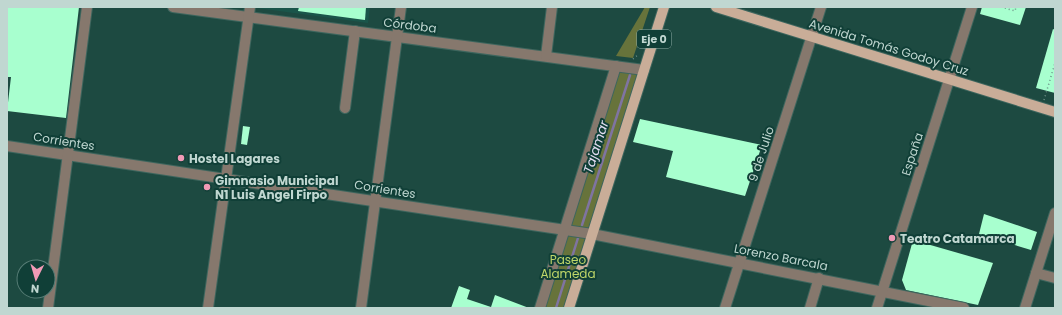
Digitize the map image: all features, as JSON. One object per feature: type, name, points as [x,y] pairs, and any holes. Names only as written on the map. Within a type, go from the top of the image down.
[{"type":"main road","name":"Eje 0","points":[[569,308],[664,7]]},
{"type":"main road","name":"Avenida Tomás Godoy Cruz","points":[[716,7],[1055,112]]},
{"type":"street","points":[[48,308],[86,7]]},
{"type":"street","name":"Córdoba","points":[[173,7],[249,12],[355,31],[644,70]]},
{"type":"street","points":[[362,308],[401,7]]},
{"type":"street","points":[[546,56],[552,7]]},
{"type":"street","name":"9 de Julio","points":[[725,308],[821,7]]},
{"type":"street","name":"España","points":[[877,308],[972,7]]},
{"type":"street","points":[[208,308],[249,12]]},
{"type":"street","points":[[345,108],[355,31]]},
{"type":"street","points":[[540,308],[565,229],[621,67]]},
{"type":"street","name":"Corrientes","points":[[7,146],[592,234]]},
{"type":"street","points":[[1025,308],[1053,226],[1055,213]]},
{"type":"street","name":"Lorenzo Barcala","points":[[592,234],[740,262],[964,308]]},
{"type":"street","points":[[1036,273],[1055,278]]},
{"type":"street","points":[[810,308],[819,278]]},
{"type":"path","points":[[1001,7],[1015,11],[1016,7]]},
{"type":"path","points":[[621,67],[641,51]]},
{"type":"path","points":[[1042,108],[1055,63]]},
{"type":"shaded area","points":[[257,7],[370,7],[368,23]]},
{"type":"green space","points":[[645,7],[650,7],[633,58],[616,56]]},
{"type":"green space","name":"Paseo Alameda","points":[[616,66],[644,70],[569,308],[540,308]]},
{"type":"building","points":[[7,7],[79,7],[66,118],[7,111],[11,77],[7,77]]},
{"type":"building","points":[[299,7],[366,7],[365,20],[298,11]]},
{"type":"building","points":[[982,7],[1026,7],[1020,25],[980,14]]},
{"type":"building","points":[[1053,29],[1055,30],[1055,93],[1036,88]]},
{"type":"building","points":[[640,119],[762,145],[745,196],[666,177],[673,151],[633,142]]},
{"type":"building","points":[[243,126],[250,127],[247,145],[241,144]]},
{"type":"building","points":[[984,214],[1037,232],[1031,250],[979,234]]},
{"type":"building","points":[[913,240],[993,263],[978,305],[906,290],[902,280]]},
{"type":"building","points":[[459,286],[470,290],[467,299],[491,307],[495,295],[529,308],[451,308]]},
{"type":"waterway","name":"Tajamar","points":[[582,225],[630,75]]},
{"type":"waterway","name":"Tajamar","points":[[556,308],[578,238]]},
{"type":"place","name":"Hostel Lagares","points":[[181,158]]},
{"type":"place","name":"Gimnasio Municipal N1 Luis Angel Firpo","points":[[207,187]]},
{"type":"place","name":"Teatro Catamarca","points":[[892,238]]}]
